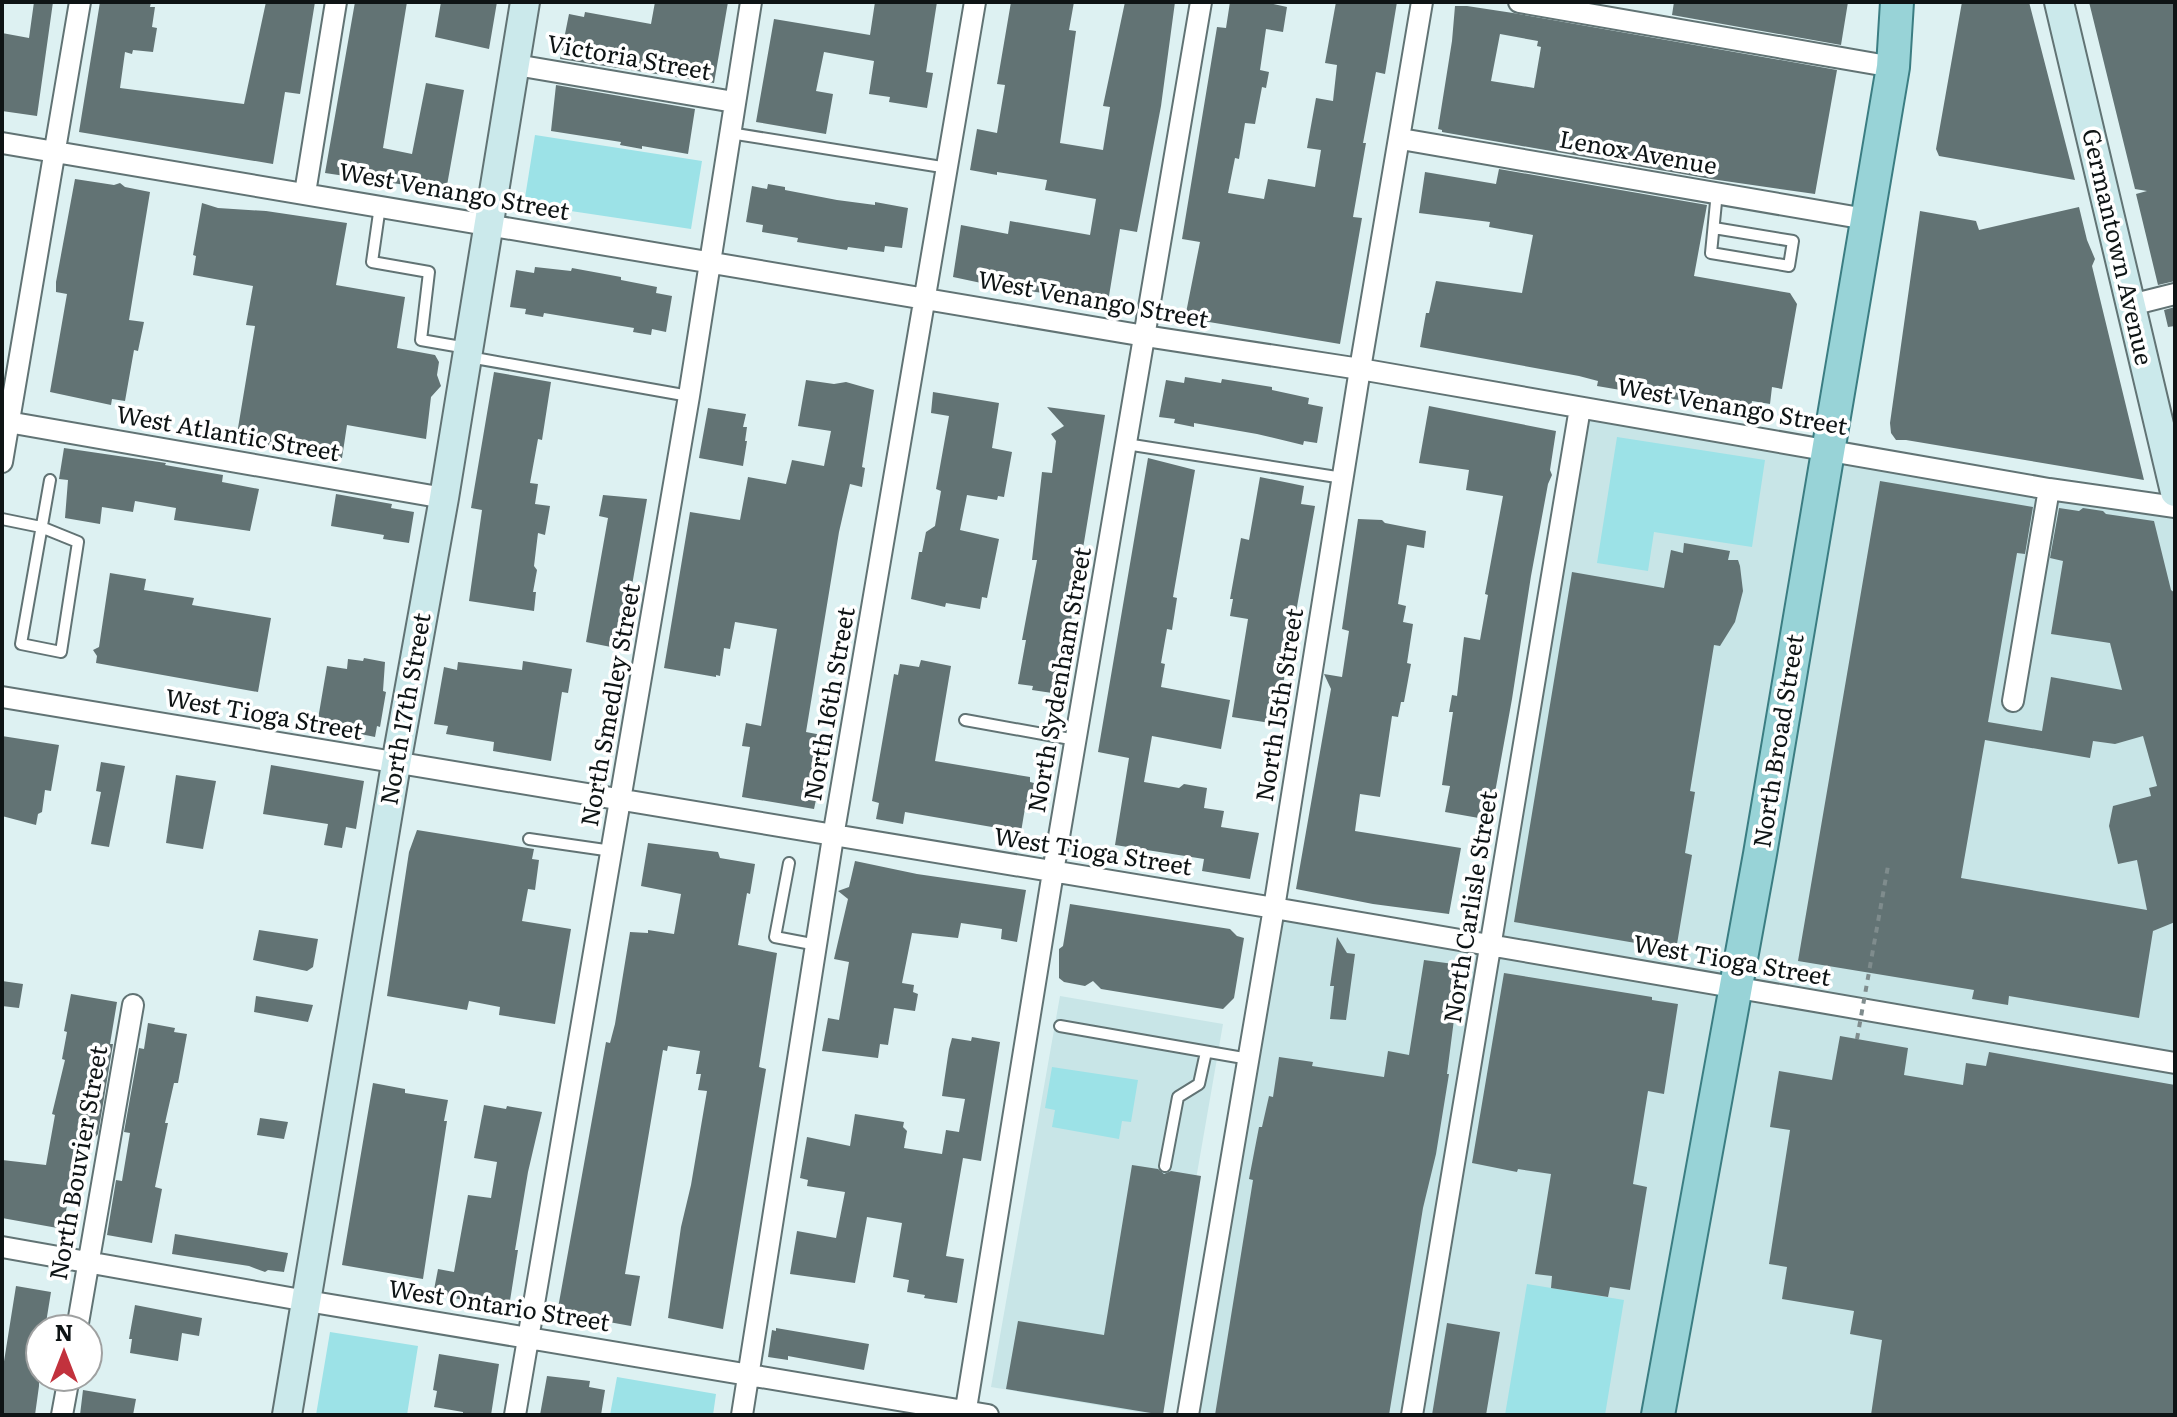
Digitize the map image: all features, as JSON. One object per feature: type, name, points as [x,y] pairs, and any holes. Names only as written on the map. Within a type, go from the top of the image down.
[{"type":"main road","name":"North Broad Street","points":[[1893,67],[1897,2]]},
{"type":"main road","name":"North Broad Street","points":[[1658,1415],[1736,987],[1893,67],[1912,2]]},
{"type":"street","points":[[2,462],[6,422],[80,2]]},
{"type":"street","points":[[305,193],[336,2]]},
{"type":"street","name":"North 17th Street","points":[[287,1415],[396,764],[444,498],[525,2]]},
{"type":"street","name":"North Smedley Street","points":[[515,1415],[689,396],[751,2]]},
{"type":"street","name":"North 16th Street","points":[[742,1415],[833,837],[975,2]]},
{"type":"street","name":"North Sydenham Street","points":[[965,1413],[1053,872],[1201,2]]},
{"type":"street","name":"North 15th Street","points":[[1188,1415],[1422,2]]},
{"type":"street","points":[[1519,2],[1893,67]]},
{"type":"street","name":"Germantown Avenue","points":[[2059,2],[2175,492]]},
{"type":"street","name":"Victoria Street","points":[[516,65],[734,102]]},
{"type":"street","name":"Lenox Avenue","points":[[1401,139],[1866,219]]},
{"type":"street","name":"West Venango Street","points":[[2,143],[1145,336],[1360,369],[2049,489],[2175,507]]},
{"type":"street","points":[[2131,305],[2175,294]]},
{"type":"street","name":"North Carlisle Street","points":[[1412,1415],[1580,408]]},
{"type":"street","name":"West Atlantic Street","points":[[6,422],[444,498]]},
{"type":"street","points":[[2013,701],[2049,489]]},
{"type":"street","name":"West Tioga Street","points":[[2,697],[1274,908],[2175,1063]]},
{"type":"street","name":"North Bouvier Street","points":[[80,1313],[133,1005]]},
{"type":"street","name":"West Ontario Street","points":[[2,1247],[988,1415]]},
{"type":"street","points":[[62,1415],[66,1393]]},
{"type":"lane","points":[[730,133],[948,168]]},
{"type":"lane","points":[[1714,228],[1793,241],[1789,266],[1711,253],[1717,192]]},
{"type":"lane","points":[[380,206],[372,262],[429,272],[421,340],[689,396]]},
{"type":"lane","points":[[1126,444],[1343,478]]},
{"type":"lane","points":[[2,519],[41,527],[78,542],[61,652],[21,644],[41,527],[50,480]]},
{"type":"lane","points":[[965,720],[1076,740]]},
{"type":"lane","points":[[529,839],[612,851]]},
{"type":"lane","points":[[789,863],[775,937],[817,945]]},
{"type":"lane","points":[[1060,1026],[1249,1059]]},
{"type":"lane","points":[[1165,1166],[1178,1097],[1199,1084],[1206,1052]]},
{"type":"path","points":[[1857,1039],[1888,866]]},
{"type":"shaded area","points":[[535,135],[702,161],[691,229],[524,204]]},
{"type":"shaded area","points":[[1580,408],[2175,507],[2175,1415],[1188,1415],[1274,908],[1490,947]]},
{"type":"shaded area","points":[[1617,437],[1765,460],[1752,547],[1654,532],[1648,571],[1597,563]]},
{"type":"shaded area","points":[[1060,996],[1223,1024],[1155,1415],[991,1387]]},
{"type":"shaded area","points":[[1052,1067],[1138,1080],[1131,1122],[1122,1121],[1119,1139],[1052,1127],[1055,1110],[1045,1108]]},
{"type":"shaded area","points":[[1527,1284],[1624,1300],[1605,1415],[1505,1415]]},
{"type":"shaded area","points":[[330,1332],[418,1346],[407,1415],[316,1415]]},
{"type":"shaded area","points":[[617,1377],[716,1394],[713,1415],[610,1415]]},
{"type":"building","points":[[34,2],[53,2],[37,116],[2,111],[2,33],[29,38]]},
{"type":"building","points":[[100,2],[151,2],[150,7],[155,7],[152,27],[157,28],[153,52],[125,52],[120,88],[244,104],[266,2],[315,2],[300,94],[285,92],[273,164],[79,132]]},
{"type":"building","points":[[355,2],[407,2],[383,148],[412,154],[426,83],[464,90],[446,191],[325,173]]},
{"type":"building","points":[[441,2],[497,2],[489,49],[435,37]]},
{"type":"building","points":[[655,2],[728,2],[714,83],[560,59],[569,14],[584,17],[585,12],[651,24]]},
{"type":"building","points":[[875,2],[937,2],[926,72],[933,73],[927,108],[889,102],[890,97],[869,94],[874,61],[824,52],[816,91],[833,94],[826,134],[756,122],[774,19],[870,35]]},
{"type":"building","points":[[1011,2],[1074,2],[1069,30],[1076,31],[1060,143],[1103,150],[1110,107],[1103,106],[1125,2],[1175,2],[1161,106],[1137,232],[1120,229],[1108,302],[953,277],[961,225],[1008,234],[1010,221],[1090,235],[1096,199],[1045,190],[1047,180],[970,170],[977,129],[997,133],[1005,85],[997,84]]},
{"type":"building","points":[[1230,2],[1264,2],[1287,7],[1283,32],[1266,29],[1260,70],[1269,72],[1266,88],[1262,87],[1255,124],[1245,123],[1239,159],[1235,158],[1228,193],[1264,199],[1268,179],[1315,187],[1321,150],[1307,148],[1316,98],[1333,101],[1337,65],[1325,63],[1336,2],[1397,2],[1385,74],[1376,72],[1363,143],[1366,143],[1353,217],[1362,218],[1340,344],[1185,318],[1200,242],[1182,239],[1217,27],[1226,28]]},
{"type":"building","points":[[1674,2],[1848,2],[1841,45],[1672,15]]},
{"type":"building","points":[[1962,2],[2029,2],[2075,180],[1939,156],[1936,149]]},
{"type":"building","points":[[2089,2],[2175,2],[2175,281],[2158,285],[2136,194],[2147,191],[2135,189]]},
{"type":"building","points":[[1455,6],[1467,6],[1837,70],[1815,194],[1442,132],[1438,129]],"holes":[[[1500,34],[1538,41],[1537,46],[1541,47],[1534,88],[1491,81]]]},
{"type":"building","points":[[556,85],[695,109],[688,154],[642,146],[642,149],[620,145],[621,142],[551,131]]},
{"type":"building","points":[[1499,169],[1707,205],[1694,276],[1790,293],[1797,304],[1782,389],[1772,387],[1770,404],[1752,401],[1750,412],[1597,386],[1598,381],[1579,376],[1420,347],[1436,281],[1522,293],[1533,235],[1489,227],[1490,222],[1419,213],[1425,172],[1496,184]]},
{"type":"building","points":[[75,179],[114,185],[120,183],[150,192],[129,320],[144,322],[138,351],[134,350],[125,401],[112,399],[111,405],[50,392],[67,294],[56,292],[56,282]]},
{"type":"building","points":[[768,184],[837,200],[908,208],[902,248],[885,246],[884,252],[848,247],[847,250],[797,242],[798,238],[762,232],[763,225],[746,222],[752,186],[767,189]]},
{"type":"building","points":[[202,203],[218,208],[266,211],[347,223],[336,285],[405,297],[397,348],[435,355],[439,362],[437,375],[441,386],[431,397],[426,439],[347,425],[342,458],[236,440],[255,326],[246,325],[253,286],[193,275],[196,256],[193,255]]},
{"type":"building","points":[[2079,207],[2095,259],[2092,266],[2144,480],[1896,440],[1890,423],[1920,211],[1976,221],[1979,230]]},
{"type":"building","points":[[535,267],[571,271],[572,268],[657,287],[656,293],[672,296],[666,332],[652,329],[651,335],[633,332],[634,328],[544,313],[543,317],[525,314],[526,309],[510,307],[516,270],[534,273]]},
{"type":"building","points":[[2175,307],[2175,326],[2168,327],[2164,310]]},
{"type":"building","points":[[494,372],[551,382],[542,440],[538,439],[530,483],[538,484],[535,504],[550,506],[545,535],[538,533],[534,611],[469,601],[482,510],[471,508]]},
{"type":"building","points":[[1185,377],[1272,387],[1272,390],[1309,398],[1308,404],[1323,407],[1317,443],[1304,441],[1303,445],[1194,423],[1194,427],[1174,423],[1175,419],[1159,417],[1166,380],[1184,383]]},
{"type":"building","points":[[806,380],[834,384],[846,382],[874,390],[862,467],[865,468],[862,487],[850,484],[839,532],[806,732],[827,736],[826,745],[829,746],[822,786],[819,786],[814,809],[742,797],[750,747],[742,746],[746,723],[761,726],[777,629],[735,622],[730,649],[724,648],[720,676],[664,668],[690,512],[740,520],[748,477],[786,484],[792,460],[824,466],[831,431],[798,426]]},
{"type":"building","points":[[933,392],[999,403],[992,448],[1012,452],[1004,497],[998,496],[997,500],[967,495],[960,530],[999,539],[987,598],[982,597],[980,609],[946,603],[945,607],[911,599],[919,552],[922,552],[926,532],[935,526],[941,491],[936,489],[949,416],[931,413]]},
{"type":"building","points":[[1429,406],[1556,431],[1550,470],[1552,475],[1531,576],[1490,820],[1445,812],[1450,786],[1442,785],[1453,712],[1449,712],[1452,695],[1457,696],[1464,637],[1480,640],[1503,496],[1466,490],[1469,470],[1419,463]]},
{"type":"building","points":[[1047,407],[1105,415],[1059,694],[1032,690],[1033,686],[1018,684],[1026,640],[1022,640],[1037,560],[1032,560],[1042,472],[1052,473],[1056,441],[1051,434],[1064,426]]},
{"type":"building","points":[[708,408],[746,414],[743,427],[747,427],[747,441],[743,466],[699,458]]},
{"type":"building","points":[[64,448],[166,463],[223,475],[222,482],[259,489],[250,531],[174,520],[176,508],[135,501],[133,512],[102,507],[100,524],[65,518],[68,480],[59,479]]},
{"type":"building","points":[[1148,458],[1195,470],[1173,597],[1177,598],[1172,630],[1167,629],[1161,663],[1165,664],[1161,687],[1230,700],[1221,749],[1152,736],[1144,782],[1179,788],[1184,784],[1207,788],[1204,808],[1224,811],[1221,827],[1259,833],[1250,879],[1202,871],[1204,859],[1115,845],[1129,758],[1098,752]]},
{"type":"building","points":[[1260,477],[1304,486],[1301,504],[1315,506],[1276,724],[1232,717],[1248,619],[1230,616],[1233,599],[1230,599],[1241,538],[1249,540]]},
{"type":"building","points":[[1880,481],[2033,507],[2025,554],[2017,553],[1988,722],[2042,731],[2051,677],[2122,690],[2110,643],[2051,634],[2063,561],[2050,558],[2059,508],[2079,511],[2083,508],[2154,521],[2171,590],[2175,593],[2175,922],[2153,931],[2139,1018],[2009,996],[2008,1005],[1972,999],[1974,990],[1798,961]],"holes":[[[2143,736],[2157,786],[2149,788],[2151,796],[2113,806],[2109,826],[2118,864],[2137,860],[2147,910],[1961,878],[1985,740],[2090,758],[2093,741],[2115,744]]]},
{"type":"building","points":[[336,494],[392,504],[391,508],[414,512],[409,543],[383,539],[384,535],[331,526]]},
{"type":"building","points":[[603,495],[647,499],[621,649],[586,642],[608,518],[599,516]]},
{"type":"building","points":[[1358,519],[1382,520],[1426,531],[1424,548],[1407,545],[1398,604],[1406,606],[1403,622],[1413,624],[1407,663],[1411,664],[1404,702],[1401,702],[1398,717],[1392,716],[1380,797],[1360,794],[1355,831],[1461,848],[1449,914],[1296,889],[1331,689],[1324,674],[1342,677],[1349,631],[1342,629]]},
{"type":"building","points":[[1684,543],[1730,551],[1728,560],[1738,560],[1740,566],[1743,591],[1735,622],[1720,646],[1714,645],[1690,791],[1695,792],[1685,853],[1692,855],[1676,950],[1514,922],[1572,572],[1664,588],[1671,550],[1683,553]]},
{"type":"building","points":[[110,573],[146,579],[144,590],[194,598],[192,605],[271,618],[258,692],[96,663],[97,656],[93,650],[99,647]]},
{"type":"building","points":[[364,658],[385,662],[383,691],[386,692],[380,727],[377,726],[375,737],[317,725],[327,666],[347,669],[348,659],[363,661]]},
{"type":"building","points":[[921,660],[951,666],[935,761],[1030,777],[1030,782],[1038,784],[1034,809],[1025,808],[1021,832],[905,812],[903,824],[876,819],[879,803],[872,801],[894,674],[898,675],[900,664],[919,667]]},
{"type":"building","points":[[523,661],[572,669],[568,693],[562,692],[551,761],[493,751],[494,742],[446,734],[448,726],[434,724],[444,667],[457,670],[458,662],[522,670]]},
{"type":"building","points":[[2,736],[59,745],[51,791],[45,790],[42,812],[38,814],[36,825],[2,816]]},
{"type":"building","points":[[101,762],[125,766],[109,847],[91,844],[101,792],[96,791]]},
{"type":"building","points":[[271,765],[364,781],[356,829],[346,827],[342,848],[324,845],[328,824],[263,814]]},
{"type":"building","points":[[176,775],[216,781],[203,849],[166,843]]},
{"type":"building","points":[[417,830],[534,849],[532,859],[539,860],[535,890],[528,889],[522,921],[571,929],[555,1024],[499,1015],[500,1007],[469,1001],[467,1010],[387,996],[409,852]]},
{"type":"building","points":[[648,843],[718,852],[720,858],[755,864],[738,945],[777,953],[759,1067],[766,1069],[723,1329],[668,1318],[681,1227],[707,1091],[698,1090],[701,1074],[696,1074],[700,1051],[668,1046],[667,1051],[663,1050],[625,1274],[640,1276],[631,1326],[559,1313],[558,1308],[606,1042],[610,1043],[615,1024],[630,932],[648,933],[648,930],[674,934],[681,894],[641,886]]},
{"type":"building","points":[[855,861],[917,874],[1026,890],[1017,942],[1001,939],[1002,929],[961,923],[958,938],[912,933],[902,983],[914,985],[913,992],[918,994],[915,1011],[894,1008],[888,1045],[880,1044],[878,1058],[822,1051],[828,1018],[839,1020],[849,962],[834,959],[848,899],[838,891],[849,887]]},
{"type":"building","points":[[1070,904],[1230,929],[1244,938],[1234,998],[1223,1009],[1101,989],[1093,981],[1085,986],[1064,982],[1059,978],[1059,949],[1063,946]]},
{"type":"building","points":[[259,930],[318,939],[313,967],[307,971],[253,960]]},
{"type":"building","points":[[1337,937],[1347,953],[1355,954],[1346,1020],[1330,1019],[1334,986],[1330,986]]},
{"type":"building","points":[[1424,960],[1461,965],[1449,1074],[1389,1415],[1215,1415],[1253,1180],[1249,1179],[1259,1127],[1262,1127],[1269,1096],[1273,1097],[1279,1057],[1313,1062],[1312,1066],[1384,1077],[1388,1051],[1409,1055]]},
{"type":"building","points":[[1504,973],[1678,1004],[1664,1094],[1648,1091],[1633,1184],[1647,1187],[1630,1290],[1610,1287],[1608,1297],[1551,1288],[1552,1276],[1535,1274],[1551,1174],[1518,1169],[1517,1172],[1472,1163]]},
{"type":"building","points":[[2,981],[23,984],[19,1008],[2,1006]]},
{"type":"building","points":[[71,994],[117,1002],[98,1134],[91,1153],[76,1152],[63,1229],[2,1218],[2,1160],[46,1165],[55,1115],[52,1114],[65,1060],[62,1059],[67,1032],[64,1031]]},
{"type":"building","points":[[256,996],[313,1005],[308,1022],[254,1012]]},
{"type":"building","points":[[148,1023],[175,1028],[174,1032],[187,1034],[178,1083],[174,1083],[165,1123],[168,1123],[155,1187],[162,1189],[152,1243],[107,1235],[116,1180],[122,1181],[130,1133],[124,1132],[139,1048],[144,1049]]},
{"type":"building","points":[[1840,1036],[1908,1048],[1904,1075],[1963,1085],[1966,1063],[1986,1066],[1989,1052],[2175,1085],[2175,1415],[1871,1415],[1882,1340],[1850,1334],[1854,1311],[1782,1299],[1787,1267],[1769,1264],[1790,1130],[1770,1127],[1779,1071],[1832,1080]]},
{"type":"building","points":[[972,1037],[1000,1042],[981,1161],[963,1158],[946,1256],[964,1259],[957,1303],[907,1292],[909,1280],[893,1277],[902,1223],[867,1217],[855,1283],[790,1274],[797,1231],[836,1238],[845,1192],[807,1186],[808,1180],[800,1178],[807,1137],[850,1146],[855,1114],[904,1122],[903,1127],[907,1131],[904,1148],[942,1154],[946,1130],[959,1132],[965,1099],[942,1096],[949,1049],[952,1038],[971,1041]]},
{"type":"building","points":[[373,1083],[405,1089],[405,1093],[448,1100],[423,1279],[342,1265]]},
{"type":"building","points":[[484,1105],[542,1112],[528,1172],[509,1307],[433,1295],[438,1269],[454,1272],[468,1195],[491,1198],[497,1162],[474,1158]]},
{"type":"building","points":[[260,1118],[288,1122],[284,1139],[257,1135]]},
{"type":"building","points":[[1132,1165],[1158,1169],[1164,1174],[1171,1171],[1201,1176],[1163,1415],[1006,1389],[1018,1321],[1104,1335]]},
{"type":"building","points":[[175,1234],[288,1253],[284,1272],[265,1272],[249,1266],[172,1254]]},
{"type":"building","points":[[16,1286],[51,1292],[48,1313],[24,1313],[24,1393],[38,1393],[35,1415],[2,1415],[2,1374]]},
{"type":"building","points":[[135,1305],[202,1318],[199,1336],[182,1333],[178,1361],[130,1353],[132,1339],[129,1339]]},
{"type":"building","points":[[1447,1323],[1500,1332],[1486,1415],[1432,1415]]},
{"type":"building","points":[[776,1328],[869,1344],[864,1370],[788,1356],[788,1360],[768,1357],[772,1330],[776,1331]]},
{"type":"building","points":[[439,1354],[499,1364],[491,1415],[463,1415],[463,1412],[434,1407],[437,1391],[433,1390]]},
{"type":"building","points":[[547,1376],[590,1381],[589,1387],[605,1390],[601,1415],[540,1415]]},
{"type":"building","points":[[83,1393],[136,1399],[133,1415],[80,1415]]}]
